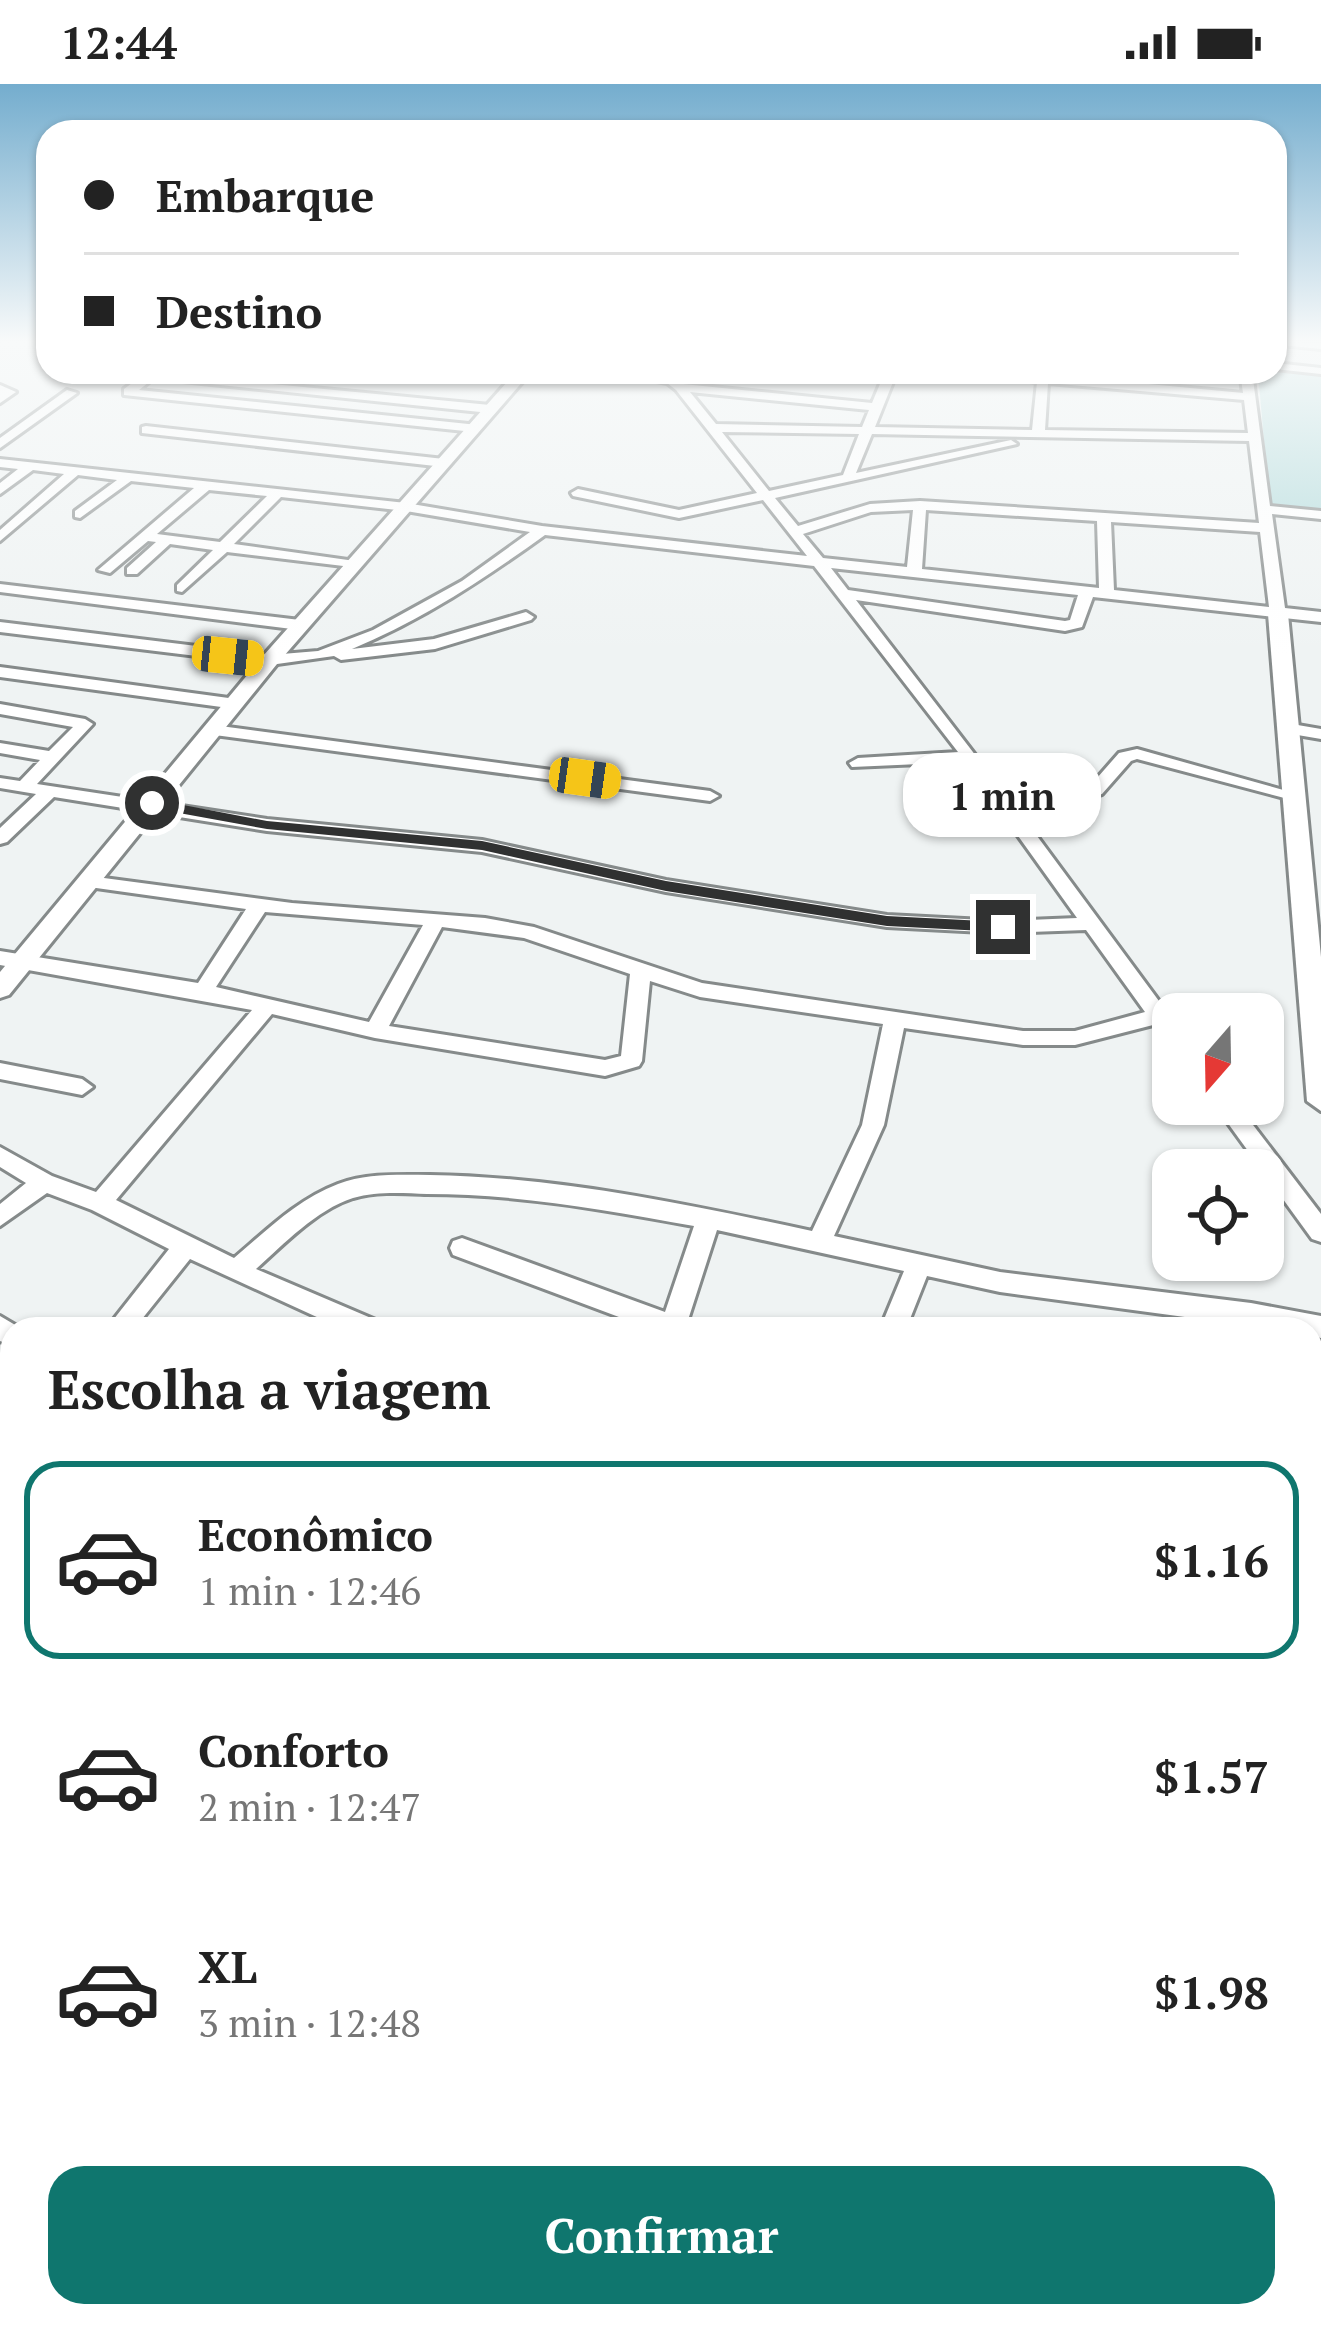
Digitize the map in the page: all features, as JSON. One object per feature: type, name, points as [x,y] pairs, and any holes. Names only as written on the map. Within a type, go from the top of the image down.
[{"type":"street","points":[[296,447],[444,463]]},
{"type":"street","points":[[0,989],[10,960],[88,883],[270,660],[458,447]]},
{"type":"street","points":[[728,447],[797,530],[815,562],[969,757],[1152,1008]]},
{"type":"street","points":[[851,480],[848,474],[858,447]]},
{"type":"street","points":[[578,493],[679,514],[995,447]]},
{"type":"street","points":[[1257,447],[1278,614],[1292,795],[1309,845],[1320,1089]]},
{"type":"street","points":[[0,464],[406,507],[542,530],[1086,594],[1321,617]]},
{"type":"street","points":[[0,490],[29,467]]},
{"type":"street","points":[[0,537],[74,473]]},
{"type":"street","points":[[80,514],[128,478]]},
{"type":"street","points":[[104,570],[205,486]]},
{"type":"street","points":[[182,588],[278,493]]},
{"type":"street","points":[[797,530],[870,508],[920,505],[1267,528]]},
{"type":"street","points":[[914,572],[920,505]]},
{"type":"street","points":[[1264,509],[1321,515]]},
{"type":"street","points":[[1104,515],[1107,596]]},
{"type":"street","points":[[321,656],[378,633],[467,584],[542,530]]},
{"type":"street","points":[[145,536],[355,565]]},
{"type":"street","points":[[132,571],[166,540]]},
{"type":"street","points":[[0,588],[300,625]]},
{"type":"street","points":[[840,593],[1065,626],[1076,624],[1086,594]]},
{"type":"street","points":[[0,627],[270,660],[435,644],[526,617]]},
{"type":"street","points":[[0,672],[236,704]]},
{"type":"street","points":[[0,709],[85,724],[24,788]]},
{"type":"street","points":[[1286,728],[1321,734]]},
{"type":"street","points":[[213,730],[710,796]]},
{"type":"street","points":[[0,748],[54,757]]},
{"type":"street","points":[[1011,815],[1084,796],[1096,790],[1125,757],[1137,754],[1292,795]]},
{"type":"street","points":[[858,763],[969,757]]},
{"type":"street","points":[[0,783],[152,803],[267,825],[482,846],[666,886],[887,921],[1003,927],[1089,924]]},
{"type":"street","points":[[0,838],[50,791]]},
{"type":"street","points":[[88,883],[259,904],[436,918],[527,932],[700,990],[1053,1040],[1152,1017]]},
{"type":"street","points":[[203,992],[259,904]]},
{"type":"street","points":[[375,1031],[436,918]]},
{"type":"street","points":[[10,960],[203,992],[375,1031],[620,1067],[632,1061],[640,972]]},
{"type":"street","points":[[100,1202],[267,1006]]},
{"type":"street","points":[[820,1240],[873,1125],[896,1017]]},
{"type":"street","points":[[0,1070],[82,1087]]},
{"type":"street","points":[[1241,1125],[1321,1232]]},
{"type":"street","points":[[0,1156],[44,1182],[100,1202],[236,1271],[341,1317]]},
{"type":"street","points":[[0,1217],[44,1182]]},
{"type":"street","points":[[236,1271],[319,1203],[344,1191],[381,1184],[559,1192],[820,1240],[918,1267],[1254,1317]]},
{"type":"street","points":[[679,1317],[710,1219]]},
{"type":"street","points":[[129,1317],[186,1246]]},
{"type":"street","points":[[462,1248],[647,1317]]},
{"type":"street","points":[[898,1317],[918,1267]]},
{"type":"shaded area","points":[[1264,447],[1321,447],[1321,517],[1270,511]]},
{"type":"route","points":[[152,803],[194,815],[267,825],[482,846],[666,886],[887,921],[1003,927]]}]
